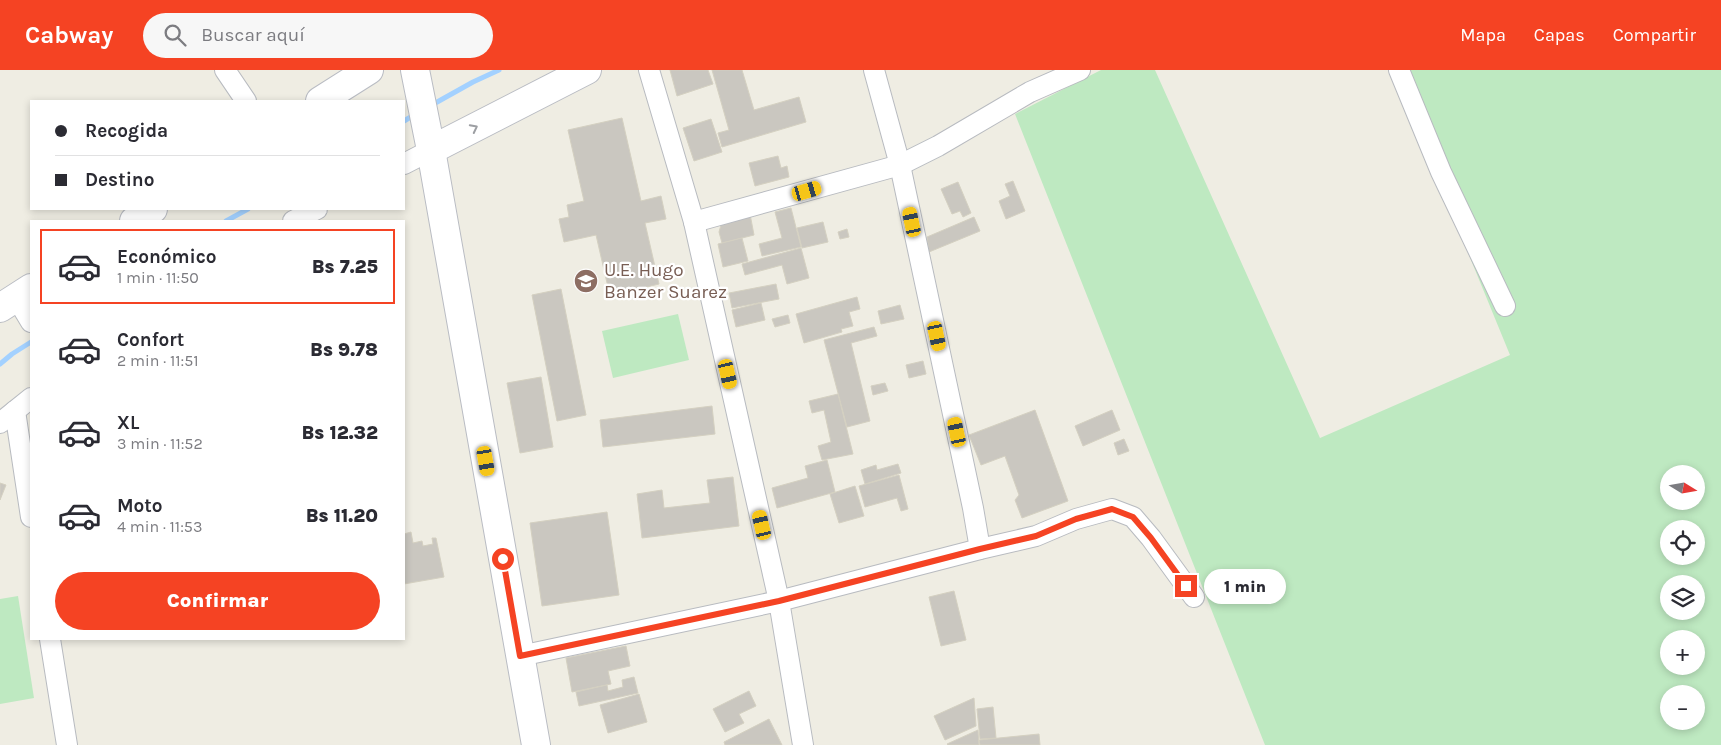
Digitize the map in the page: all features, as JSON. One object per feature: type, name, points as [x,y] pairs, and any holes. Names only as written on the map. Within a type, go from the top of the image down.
[{"type":"main road","points":[[322,100],[369,70]]},
{"type":"main road","points":[[428,139],[587,70]]},
{"type":"main road","points":[[417,79],[536,745]]},
{"type":"main road","points":[[136,220],[151,210]]},
{"type":"street","points":[[226,70],[245,100]]},
{"type":"street","points":[[649,70],[694,222],[779,601],[803,745]]},
{"type":"street","points":[[874,70],[900,165],[973,508],[980,549]]},
{"type":"street","points":[[694,222],[900,165],[938,146],[1030,92],[1080,70]]},
{"type":"street","points":[[1399,70],[1441,172],[1505,306]]},
{"type":"street","points":[[405,163],[428,139]]},
{"type":"street","points":[[295,220],[315,210]]},
{"type":"street","points":[[30,399],[8,417],[30,513]]},
{"type":"street","points":[[520,656],[779,601],[1036,536],[1076,519],[1112,509],[1133,517],[1151,538],[1194,597]]},
{"type":"street","points":[[50,640],[67,745]]},
{"type":"green space","points":[[1101,70],[1155,70],[1320,438],[1510,355],[1393,70],[1721,70],[1721,745],[1265,745],[1015,114]]},
{"type":"green space","points":[[678,314],[689,360],[613,378],[602,331]]},
{"type":"green space","points":[[18,596],[34,698],[0,704],[0,599]]},
{"type":"building","points":[[670,70],[708,70],[713,84],[677,96]]},
{"type":"building","points":[[712,70],[742,70],[754,110],[799,97],[806,122],[722,147],[718,133],[729,130]]},
{"type":"building","points":[[622,118],[641,201],[661,196],[666,219],[645,223],[659,284],[610,296],[596,235],[564,242],[559,219],[569,217],[567,205],[584,201],[568,130]]},
{"type":"building","points":[[711,119],[722,152],[694,161],[683,128]]},
{"type":"building","points":[[778,156],[781,168],[787,166],[789,177],[755,186],[749,163]]},
{"type":"building","points":[[1013,181],[1025,211],[1006,219],[999,201],[1010,196],[1005,184]]},
{"type":"building","points":[[958,182],[971,213],[963,217],[960,211],[952,214],[941,189]]},
{"type":"building","points":[[791,208],[801,247],[762,256],[759,244],[782,238],[775,212]]},
{"type":"building","points":[[750,214],[754,235],[722,243],[719,232],[721,225]]},
{"type":"building","points":[[974,217],[980,231],[929,252],[927,237]]},
{"type":"building","points":[[823,222],[828,242],[802,248],[797,228]]},
{"type":"building","points":[[847,229],[849,237],[840,239],[838,232]]},
{"type":"building","points":[[742,238],[748,261],[723,267],[718,244]]},
{"type":"building","points":[[801,248],[809,278],[787,284],[782,265],[745,275],[742,264]]},
{"type":"building","points":[[776,284],[779,299],[732,308],[729,293]]},
{"type":"building","points":[[561,289],[586,415],[557,421],[532,295]]},
{"type":"building","points":[[857,297],[860,309],[849,312],[853,326],[841,329],[842,332],[804,343],[796,314]]},
{"type":"building","points":[[761,303],[765,320],[736,327],[732,310]]},
{"type":"building","points":[[900,305],[904,319],[881,324],[878,311]]},
{"type":"building","points":[[788,315],[790,323],[775,327],[772,319]]},
{"type":"building","points":[[874,327],[877,336],[851,343],[870,421],[847,427],[824,340]]},
{"type":"building","points":[[923,361],[926,374],[909,378],[906,365]]},
{"type":"building","points":[[541,377],[553,447],[520,453],[507,383]]},
{"type":"building","points":[[885,383],[888,391],[873,395],[871,386]]},
{"type":"building","points":[[838,394],[853,454],[822,460],[818,446],[831,442],[824,410],[812,413],[809,401]]},
{"type":"building","points":[[712,406],[715,434],[603,447],[600,420]]},
{"type":"building","points":[[1035,410],[1068,501],[1022,518],[1015,500],[1019,495],[1005,456],[981,465],[969,435]]},
{"type":"building","points":[[1112,410],[1120,430],[1083,446],[1075,426]]},
{"type":"building","points":[[1124,439],[1129,451],[1118,455],[1114,443]]},
{"type":"building","points":[[827,460],[835,492],[777,508],[772,488],[808,478],[805,466]]},
{"type":"building","points":[[898,464],[901,473],[865,484],[861,470],[876,465],[877,470]]},
{"type":"building","points":[[899,475],[908,509],[901,511],[897,498],[865,507],[859,486]]},
{"type":"building","points":[[733,477],[739,526],[642,538],[637,494],[662,490],[664,508],[710,503],[707,480]]},
{"type":"building","points":[[0,483],[6,485],[0,500]]},
{"type":"building","points":[[855,486],[864,516],[839,523],[830,494]]},
{"type":"building","points":[[607,512],[619,595],[542,606],[530,523]]},
{"type":"building","points":[[411,532],[413,543],[422,541],[423,546],[433,544],[432,538],[436,538],[444,577],[405,584],[405,534]]},
{"type":"building","points":[[954,591],[966,640],[941,646],[929,597]]},
{"type":"building","points":[[626,646],[630,666],[608,671],[611,684],[572,692],[566,658]]},
{"type":"building","points":[[634,677],[638,693],[579,706],[576,692],[607,685],[608,691],[623,687],[622,680]]},
{"type":"building","points":[[749,691],[756,706],[739,714],[744,723],[725,732],[713,709]]},
{"type":"building","points":[[639,694],[647,722],[608,733],[600,705]]},
{"type":"building","points":[[974,698],[976,726],[945,740],[934,716]]},
{"type":"building","points":[[993,707],[996,738],[980,739],[977,709]]},
{"type":"building","points":[[769,719],[782,745],[725,745],[724,742]]},
{"type":"building","points":[[978,730],[979,745],[947,744]]},
{"type":"building","points":[[1039,734],[1040,745],[980,745],[979,740]]},
{"type":"waterway","points":[[430,106],[499,70]]},
{"type":"waterway","points":[[405,120],[414,115]]},
{"type":"waterway","points":[[228,220],[246,210]]},
{"type":"waterway","points":[[0,364],[30,343]]},
{"type":"place","name":"U.E. Hugo Banzer Suarez","points":[[586,281]]},
{"type":"route","points":[[503,559],[520,656],[779,601],[1036,536],[1076,519],[1112,509],[1133,517],[1186,586]]}]
